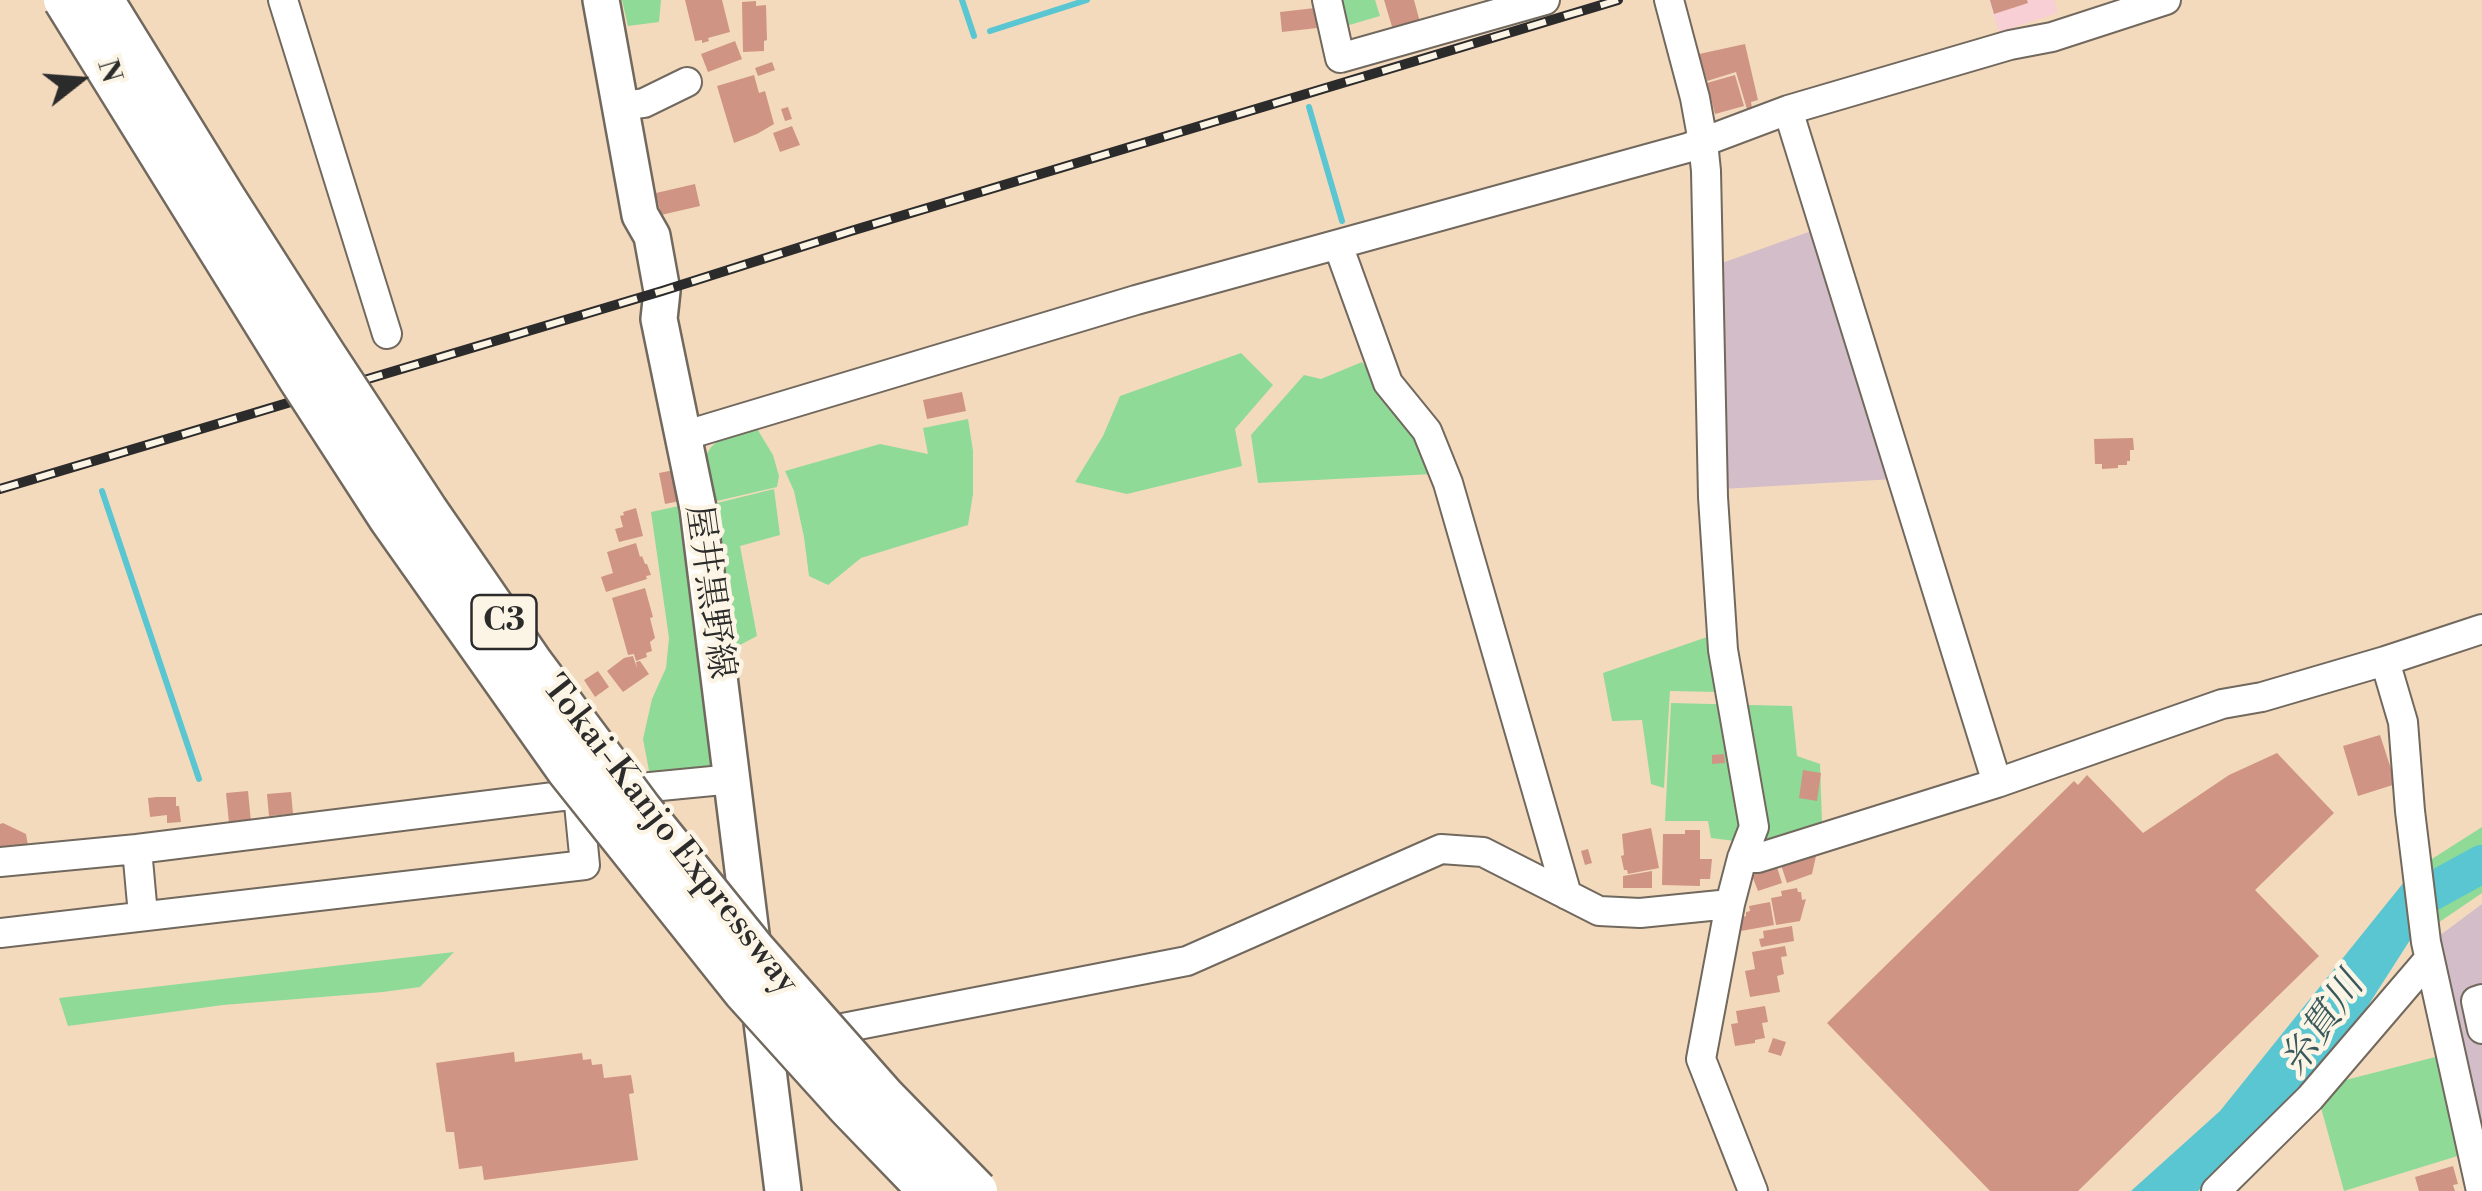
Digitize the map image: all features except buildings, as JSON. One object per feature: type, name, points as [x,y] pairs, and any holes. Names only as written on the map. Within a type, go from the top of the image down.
[{"type":"highway","name":"Tokai-Kanjo Expressway","points":[[64,0],[389,518],[567,770],[744,992],[930,1191]]},
{"type":"highway","name":"Tokai-Kanjo Expressway","points":[[103,0],[324,353],[533,664],[755,950],[884,1096],[977,1191]]},
{"type":"main road","name":"屋井黒野線","points":[[601,0],[622,106],[643,170],[640,215],[652,236],[662,291],[659,319],[698,508],[783,1191]]},
{"type":"street","points":[[283,0],[387,334]]},
{"type":"street","points":[[1327,0],[1340,58],[1545,0]]},
{"type":"street","points":[[1669,0],[1695,98],[1706,171],[1713,497],[1722,650],[1754,827],[1730,904],[1701,1059],[1753,1191]]},
{"type":"street","points":[[683,436],[1136,300],[1688,148],[1788,110],[2010,45],[2052,37],[2166,0]]},
{"type":"street","points":[[622,106],[644,103],[687,82]]},
{"type":"street","points":[[1788,110],[1997,782]]},
{"type":"street","points":[[1338,244],[1388,383],[1427,432],[1448,483],[1566,895]]},
{"type":"street","points":[[1742,858],[1758,858],[1997,782],[2222,704],[2262,697],[2482,629]]},
{"type":"street","points":[[2385,661],[2403,722],[2416,869],[2429,959],[2481,1191]]},
{"type":"street","points":[[0,862],[732,779]]},
{"type":"street","points":[[0,932],[585,864],[578,794]]},
{"type":"street","points":[[136,849],[144,915]]},
{"type":"street","points":[[765,1042],[1187,961],[1441,849],[1483,852],[1598,912],[1640,913],[1730,904]]},
{"type":"street","points":[[2216,1191],[2310,1098],[2429,959]]},
{"type":"street","points":[[2482,1000],[2476,1001],[2482,1029]]},
{"type":"shaded area","points":[[1989,0],[2054,0],[2058,13],[1999,32]]},
{"type":"shaded area","points":[[1817,229],[1894,479],[1722,489],[1722,263]]},
{"type":"shaded area","points":[[2482,904],[2482,1161],[2435,939]]},
{"type":"green space","points":[[622,0],[661,0],[659,22],[628,26]]},
{"type":"green space","points":[[1333,0],[1375,0],[1380,16],[1339,28]]},
{"type":"green space","points":[[1241,353],[1273,385],[1235,429],[1242,466],[1127,494],[1075,482],[1103,436],[1120,396]]},
{"type":"green space","points":[[1362,362],[1420,435],[1433,474],[1258,483],[1251,435],[1304,375],[1321,379]]},
{"type":"green space","points":[[968,419],[973,494],[968,525],[861,558],[828,585],[809,576],[794,491],[785,471],[880,444],[928,454],[923,428]]},
{"type":"green space","points":[[756,427],[773,455],[779,476],[777,487],[704,504],[703,460],[711,447],[723,437]]},
{"type":"green space","points":[[774,489],[780,535],[740,546],[757,636],[736,647],[728,645],[705,506]]},
{"type":"green space","points":[[679,506],[716,754],[707,771],[650,776],[643,739],[652,699],[666,668],[669,638],[651,512]]},
{"type":"green space","points":[[1710,636],[1720,692],[1670,691],[1664,788],[1651,784],[1642,720],[1612,721],[1603,673]]},
{"type":"green space","points":[[1671,703],[1792,706],[1797,756],[1820,764],[1822,823],[1759,844],[1711,838],[1708,821],[1665,821]]},
{"type":"green space","points":[[2482,827],[2482,847],[2429,882],[2424,864]]},
{"type":"green space","points":[[2482,878],[2482,893],[2432,927],[2431,911]]},
{"type":"green space","points":[[454,952],[420,987],[383,992],[223,1005],[68,1026],[59,998]]},
{"type":"green space","points":[[2443,1055],[2464,1154],[2344,1191],[2320,1104],[2334,1083]]},
{"type":"water","points":[[2404,882],[2412,937],[2362,1015],[2298,1099],[2198,1191],[2131,1191],[2220,1111]]},
{"type":"waterway","points":[[962,0],[974,36]]},
{"type":"waterway","points":[[990,31],[1087,0]]},
{"type":"waterway","points":[[1309,107],[1342,221]]},
{"type":"waterway","points":[[102,491],[199,779]]},
{"type":"waterway","name":"糸貫川","points":[[2395,925],[2420,898],[2482,864]]},
{"type":"railway","points":[[0,489],[1618,0]]}]
